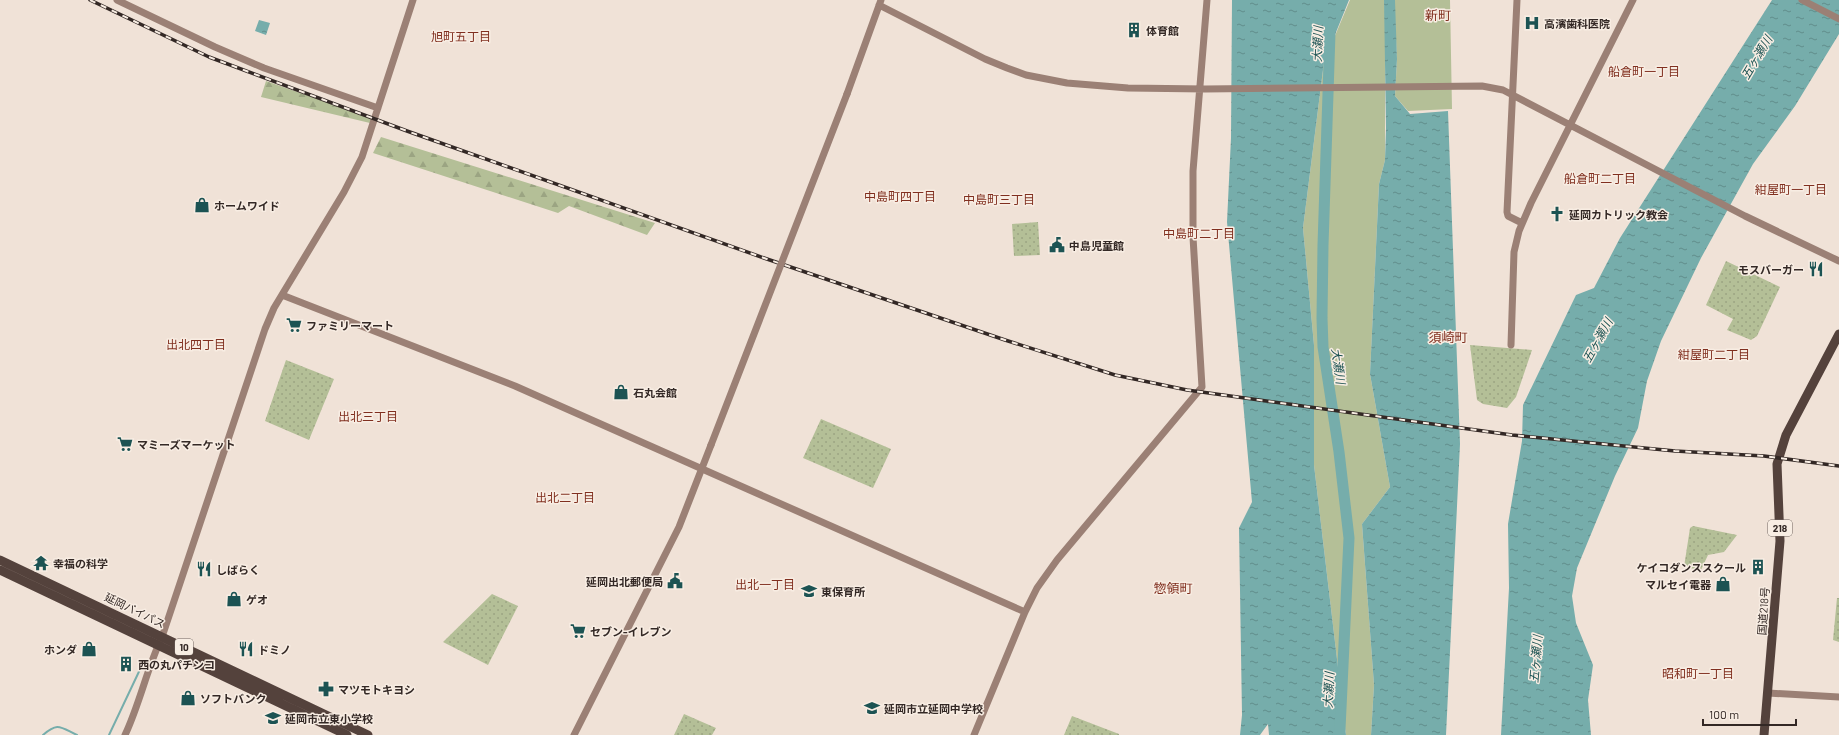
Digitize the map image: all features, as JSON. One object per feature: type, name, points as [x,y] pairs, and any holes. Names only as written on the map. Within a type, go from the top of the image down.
[{"type":"highway","name":"国道218号","points":[[1764,735],[1780,541],[1778,464],[1786,435],[1839,334]]},
{"type":"highway","name":"延岡バイパス","points":[[0,560],[347,735]]},
{"type":"highway","name":"延岡バイパス","points":[[0,570],[368,735]]},
{"type":"street","points":[[118,0],[215,47],[264,68],[378,108]]},
{"type":"street","points":[[125,735],[139,704],[265,329],[282,295],[344,192],[362,157],[413,0]]},
{"type":"street","points":[[974,735],[1025,612],[1037,588],[1057,560],[1202,387],[1192,213],[1193,171],[1202,88],[1207,0]]},
{"type":"street","points":[[1517,0],[1507,212],[1508,216],[1522,223]]},
{"type":"street","points":[[1511,345],[1514,252],[1522,223],[1633,0]]},
{"type":"street","points":[[1802,0],[1839,20]]},
{"type":"street","points":[[574,735],[679,527],[847,94],[880,2],[985,59],[1026,75],[1067,83],[1121,87],[1202,88],[1482,86],[1503,90],[1742,215],[1839,261]]},
{"type":"street","points":[[282,295],[494,378],[1025,612]]},
{"type":"street","points":[[1768,693],[1839,697]]},
{"type":"green space","points":[[1350,0],[1384,0],[1385,12],[1385,160],[1379,184],[1370,374],[1390,487],[1362,524],[1374,685],[1371,735],[1346,735],[1314,465],[1314,345],[1303,228],[1324,62]]},
{"type":"green space","points":[[1394,0],[1450,0],[1452,109],[1408,111],[1395,96],[1397,59]]},
{"type":"green space","points":[[266,81],[372,118],[370,123],[261,97]]},
{"type":"green space","points":[[381,137],[655,223],[647,235],[569,206],[558,213],[373,153]]},
{"type":"green space","points":[[1038,222],[1040,255],[1014,256],[1012,224]]},
{"type":"green space","points":[[1726,261],[1780,287],[1757,336],[1751,340],[1727,330],[1733,319],[1706,305]]},
{"type":"green space","points":[[1470,345],[1532,350],[1516,397],[1507,408],[1483,404],[1477,400]]},
{"type":"green space","points":[[286,360],[334,379],[309,440],[265,421]]},
{"type":"green space","points":[[821,419],[891,449],[873,488],[803,458]]},
{"type":"green space","points":[[1693,526],[1737,535],[1724,552],[1708,555],[1701,570],[1684,567],[1690,528]]},
{"type":"green space","points":[[492,594],[518,606],[488,665],[443,642]]},
{"type":"green space","points":[[1837,598],[1839,598],[1839,642],[1833,640]]},
{"type":"green space","points":[[684,714],[716,728],[712,735],[674,735]]},
{"type":"green space","points":[[1072,716],[1119,734],[1119,735],[1064,735]]},
{"type":"water","points":[[1232,0],[1349,0],[1324,62],[1303,228],[1314,345],[1314,465],[1346,735],[1269,735],[1268,724],[1260,735],[1240,735],[1242,715],[1239,528],[1252,502],[1227,222],[1231,138]]},
{"type":"water","points":[[1384,0],[1395,0],[1397,59],[1395,96],[1410,114],[1448,111],[1460,444],[1446,735],[1371,735],[1374,685],[1362,524],[1390,487],[1370,374],[1379,184],[1385,160]]},
{"type":"water","name":"五ヶ瀬川","points":[[1772,0],[1839,0],[1839,34],[1795,106],[1753,164],[1701,258],[1661,341],[1647,381],[1638,428],[1615,476],[1577,568],[1572,596],[1576,623],[1593,665],[1588,700],[1591,735],[1501,735],[1509,588],[1508,524],[1522,441],[1523,405],[1576,295],[1594,288],[1620,238]]},
{"type":"water","points":[[259,20],[270,23],[266,35],[255,31]]},
{"type":"waterway","name":"大瀬川","points":[[1330,33],[1323,245],[1323,347],[1339,452],[1349,538],[1340,729],[1338,735]]},
{"type":"waterway","points":[[109,735],[144,661]]},
{"type":"waterway","points":[[43,735],[52,728],[56,727],[63,728],[77,735]]},
{"type":"railway","points":[[90,0],[209,57],[407,131],[764,258],[1005,340],[1115,375],[1187,390],[1512,435],[1675,451],[1764,456],[1839,466]]},
{"type":"place","name":"高濱歯科医院","points":[[1532,23]]},
{"type":"place","name":"体育館","points":[[1134,30]]},
{"type":"place","name":"ホームワイド","points":[[202,205]]},
{"type":"place","name":"延岡カトリック教会","points":[[1557,214]]},
{"type":"place","name":"中島児童館","points":[[1057,245]]},
{"type":"place","name":"モスバーガー","points":[[1816,269]]},
{"type":"place","name":"ファミリーマート","points":[[294,325]]},
{"type":"place","name":"石丸会館","points":[[621,392]]},
{"type":"place","name":"マミーズマーケット","points":[[125,444]]},
{"type":"place","name":"幸福の科学","points":[[41,563]]},
{"type":"place","name":"ケイコダンススクール","points":[[1758,567]]},
{"type":"place","name":"しばらく","points":[[204,569]]},
{"type":"place","name":"延岡出北郵便局","points":[[675,581]]},
{"type":"place","name":"マルセイ電器","points":[[1723,584]]},
{"type":"place","name":"東保育所","points":[[809,591]]},
{"type":"place","name":"ゲオ","points":[[234,599]]},
{"type":"place","name":"セブン-イレブン","points":[[578,631]]},
{"type":"place","name":"ホンダ","points":[[89,649]]},
{"type":"place","name":"ドミノ","points":[[246,649]]},
{"type":"place","name":"西の丸パチンコ","points":[[126,664]]},
{"type":"place","name":"マツモトキヨシ","points":[[326,689]]},
{"type":"place","name":"ソフトバンク","points":[[188,698]]},
{"type":"place","name":"延岡市立延岡中学校","points":[[872,708]]},
{"type":"place","name":"延岡市立東小学校","points":[[273,718]]},
{"type":"district","name":"新町","points":[[1438,15]]},
{"type":"district","name":"旭町五丁目","points":[[461,36]]},
{"type":"district","name":"船倉町一丁目","points":[[1644,71]]},
{"type":"district","name":"船倉町二丁目","points":[[1600,178]]},
{"type":"district","name":"紺屋町一丁目","points":[[1791,189]]},
{"type":"district","name":"中島町四丁目","points":[[900,196]]},
{"type":"district","name":"中島町三丁目","points":[[999,199]]},
{"type":"district","name":"中島町二丁目","points":[[1199,233]]},
{"type":"district","name":"須崎町","points":[[1448,337]]},
{"type":"district","name":"出北四丁目","points":[[196,344]]},
{"type":"district","name":"紺屋町二丁目","points":[[1714,354]]},
{"type":"district","name":"出北三丁目","points":[[368,416]]},
{"type":"district","name":"出北二丁目","points":[[565,497]]},
{"type":"district","name":"出北一丁目","points":[[765,584]]},
{"type":"district","name":"惣領町","points":[[1173,588]]},
{"type":"district","name":"昭和町一丁目","points":[[1698,673]]}]
